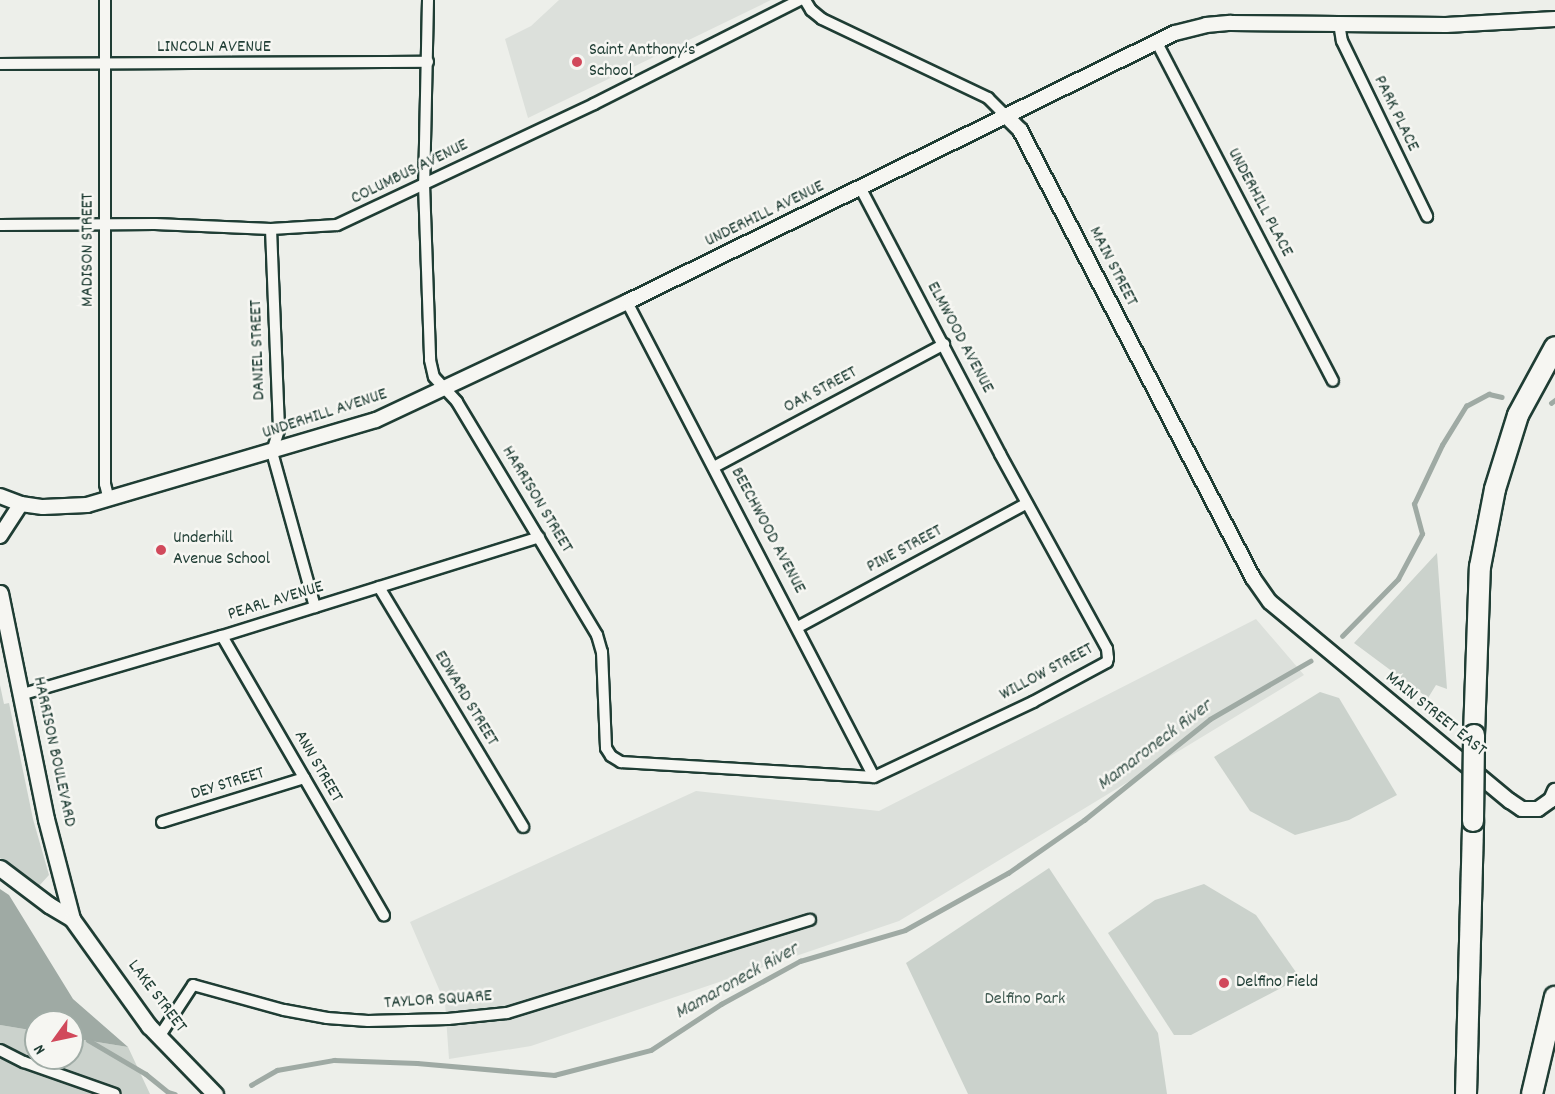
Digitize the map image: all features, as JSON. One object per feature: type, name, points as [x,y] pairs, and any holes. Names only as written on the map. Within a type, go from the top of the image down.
[{"type":"highway","points":[[1466,1094],[1480,567],[1495,489],[1518,415],[1555,347]]},
{"type":"highway","points":[[1532,1094],[1555,997]]},
{"type":"main road","name":"HARRISON BOULEVARD","points":[[0,593],[46,819],[72,919]]},
{"type":"main road","points":[[0,868],[49,905],[72,919]]},
{"type":"main road","name":"LAKE STREET","points":[[72,919],[159,1037],[215,1094]]},
{"type":"street","name":"MADISON STREET","points":[[105,0],[105,484],[109,500]]},
{"type":"street","name":"HARRISON STREET","points":[[428,0],[424,184],[430,360],[434,377],[457,402],[601,643],[604,739],[610,756],[621,762],[874,777]]},
{"type":"street","name":"COLUMBUS AVENUE","points":[[0,225],[271,229],[338,225],[594,104],[800,0]]},
{"type":"street","name":"MAIN STREET","points":[[805,0],[811,10],[822,19],[988,98],[1020,130],[1253,578],[1270,602],[1306,633]]},
{"type":"street","name":"UNDERHILL AVENUE","points":[[0,496],[21,504],[69,508],[109,500],[376,420],[861,189],[1156,41],[1206,25],[1339,23],[1446,25],[1555,19]]},
{"type":"street","name":"PARK PLACE","points":[[1339,23],[1342,41],[1427,216]]},
{"type":"street","name":"UNDERHILL PLACE","points":[[1156,41],[1333,381]]},
{"type":"street","name":"LINCOLN AVENUE","points":[[0,64],[428,62]]},
{"type":"street","name":"ELMWOOD AVENUE","points":[[861,189],[1027,503]]},
{"type":"street","name":"DANIEL STREET","points":[[271,229],[279,430],[272,452],[315,607]]},
{"type":"street","name":"BEECHWOOD AVENUE","points":[[627,302],[874,777]]},
{"type":"street","name":"OAK STREET","points":[[714,467],[944,344]]},
{"type":"street","name":"PINE STREET","points":[[798,627],[1027,503]]},
{"type":"street","name":"WILLOW STREET","points":[[874,777],[1033,702],[1107,662],[1107,649],[1027,503]]},
{"type":"street","points":[[0,536],[21,504]]},
{"type":"street","name":"PEARL AVENUE","points":[[20,695],[222,636],[539,537]]},
{"type":"street","name":"EDWARD STREET","points":[[379,587],[523,827]]},
{"type":"street","name":"MAIN STREET EAST","points":[[1306,633],[1522,809],[1530,810],[1545,805],[1555,790]]},
{"type":"street","name":"ANN STREET","points":[[222,636],[384,915]]},
{"type":"street","name":"DEY STREET","points":[[162,822],[304,778]]},
{"type":"street","name":"TAYLOR SQUARE","points":[[159,1037],[193,985],[284,1010],[327,1018],[368,1021],[448,1019],[507,1013],[810,920]]},
{"type":"street","points":[[0,1050],[24,1062],[115,1094]]},
{"type":"shaded area","name":"Saint Anthony's School","points":[[559,0],[771,0],[528,118],[505,39],[531,26]]},
{"type":"shaded area","points":[[1256,619],[1304,675],[899,921],[531,1046],[449,1059],[445,1003],[410,922],[696,791],[879,811]]},
{"type":"shaded area","points":[[0,889],[9,895],[73,999],[128,1047],[84,1040],[84,1010],[24,1010],[24,1029],[0,1025]]},
{"type":"green space","points":[[1437,553],[1447,689],[1436,685],[1428,698],[1354,643]]},
{"type":"green space","points":[[0,685],[4,704],[9,703],[33,819],[49,875],[39,886],[35,886],[0,858]]},
{"type":"green space","points":[[1320,692],[1339,698],[1397,795],[1349,820],[1295,835],[1250,811],[1214,757]]},
{"type":"green space","name":"Delfino Park","points":[[1049,868],[1158,1033],[1167,1094],[968,1094],[906,963]]},
{"type":"green space","points":[[1204,884],[1256,915],[1300,978],[1191,1035],[1174,1035],[1108,933],[1155,900]]},
{"type":"green space","points":[[0,1025],[24,1029],[24,1070],[84,1070],[84,1040],[128,1047],[150,1094],[0,1094]]},
{"type":"waterway","name":"Mamaroneck River","points":[[1342,636],[1398,579],[1422,534],[1414,504],[1442,445],[1466,406],[1489,394],[1502,397]]},
{"type":"waterway","name":"Mamaroneck River","points":[[1551,403],[1555,400]]},
{"type":"waterway","name":"Mamaroneck River","points":[[251,1085],[277,1070],[334,1060],[417,1063],[554,1075],[651,1050],[721,1004],[800,961],[905,930],[1008,873],[1084,820],[1210,719],[1310,661]]},
{"type":"waterway","name":"Mamaroneck River","points":[[88,1040],[146,1074],[168,1092],[175,1094]]},
{"type":"place","name":"Saint Anthony's School","points":[[577,62]]},
{"type":"place","name":"Underhill Avenue School","points":[[161,550]]},
{"type":"place","name":"Delfino Field","points":[[1224,983]]}]
